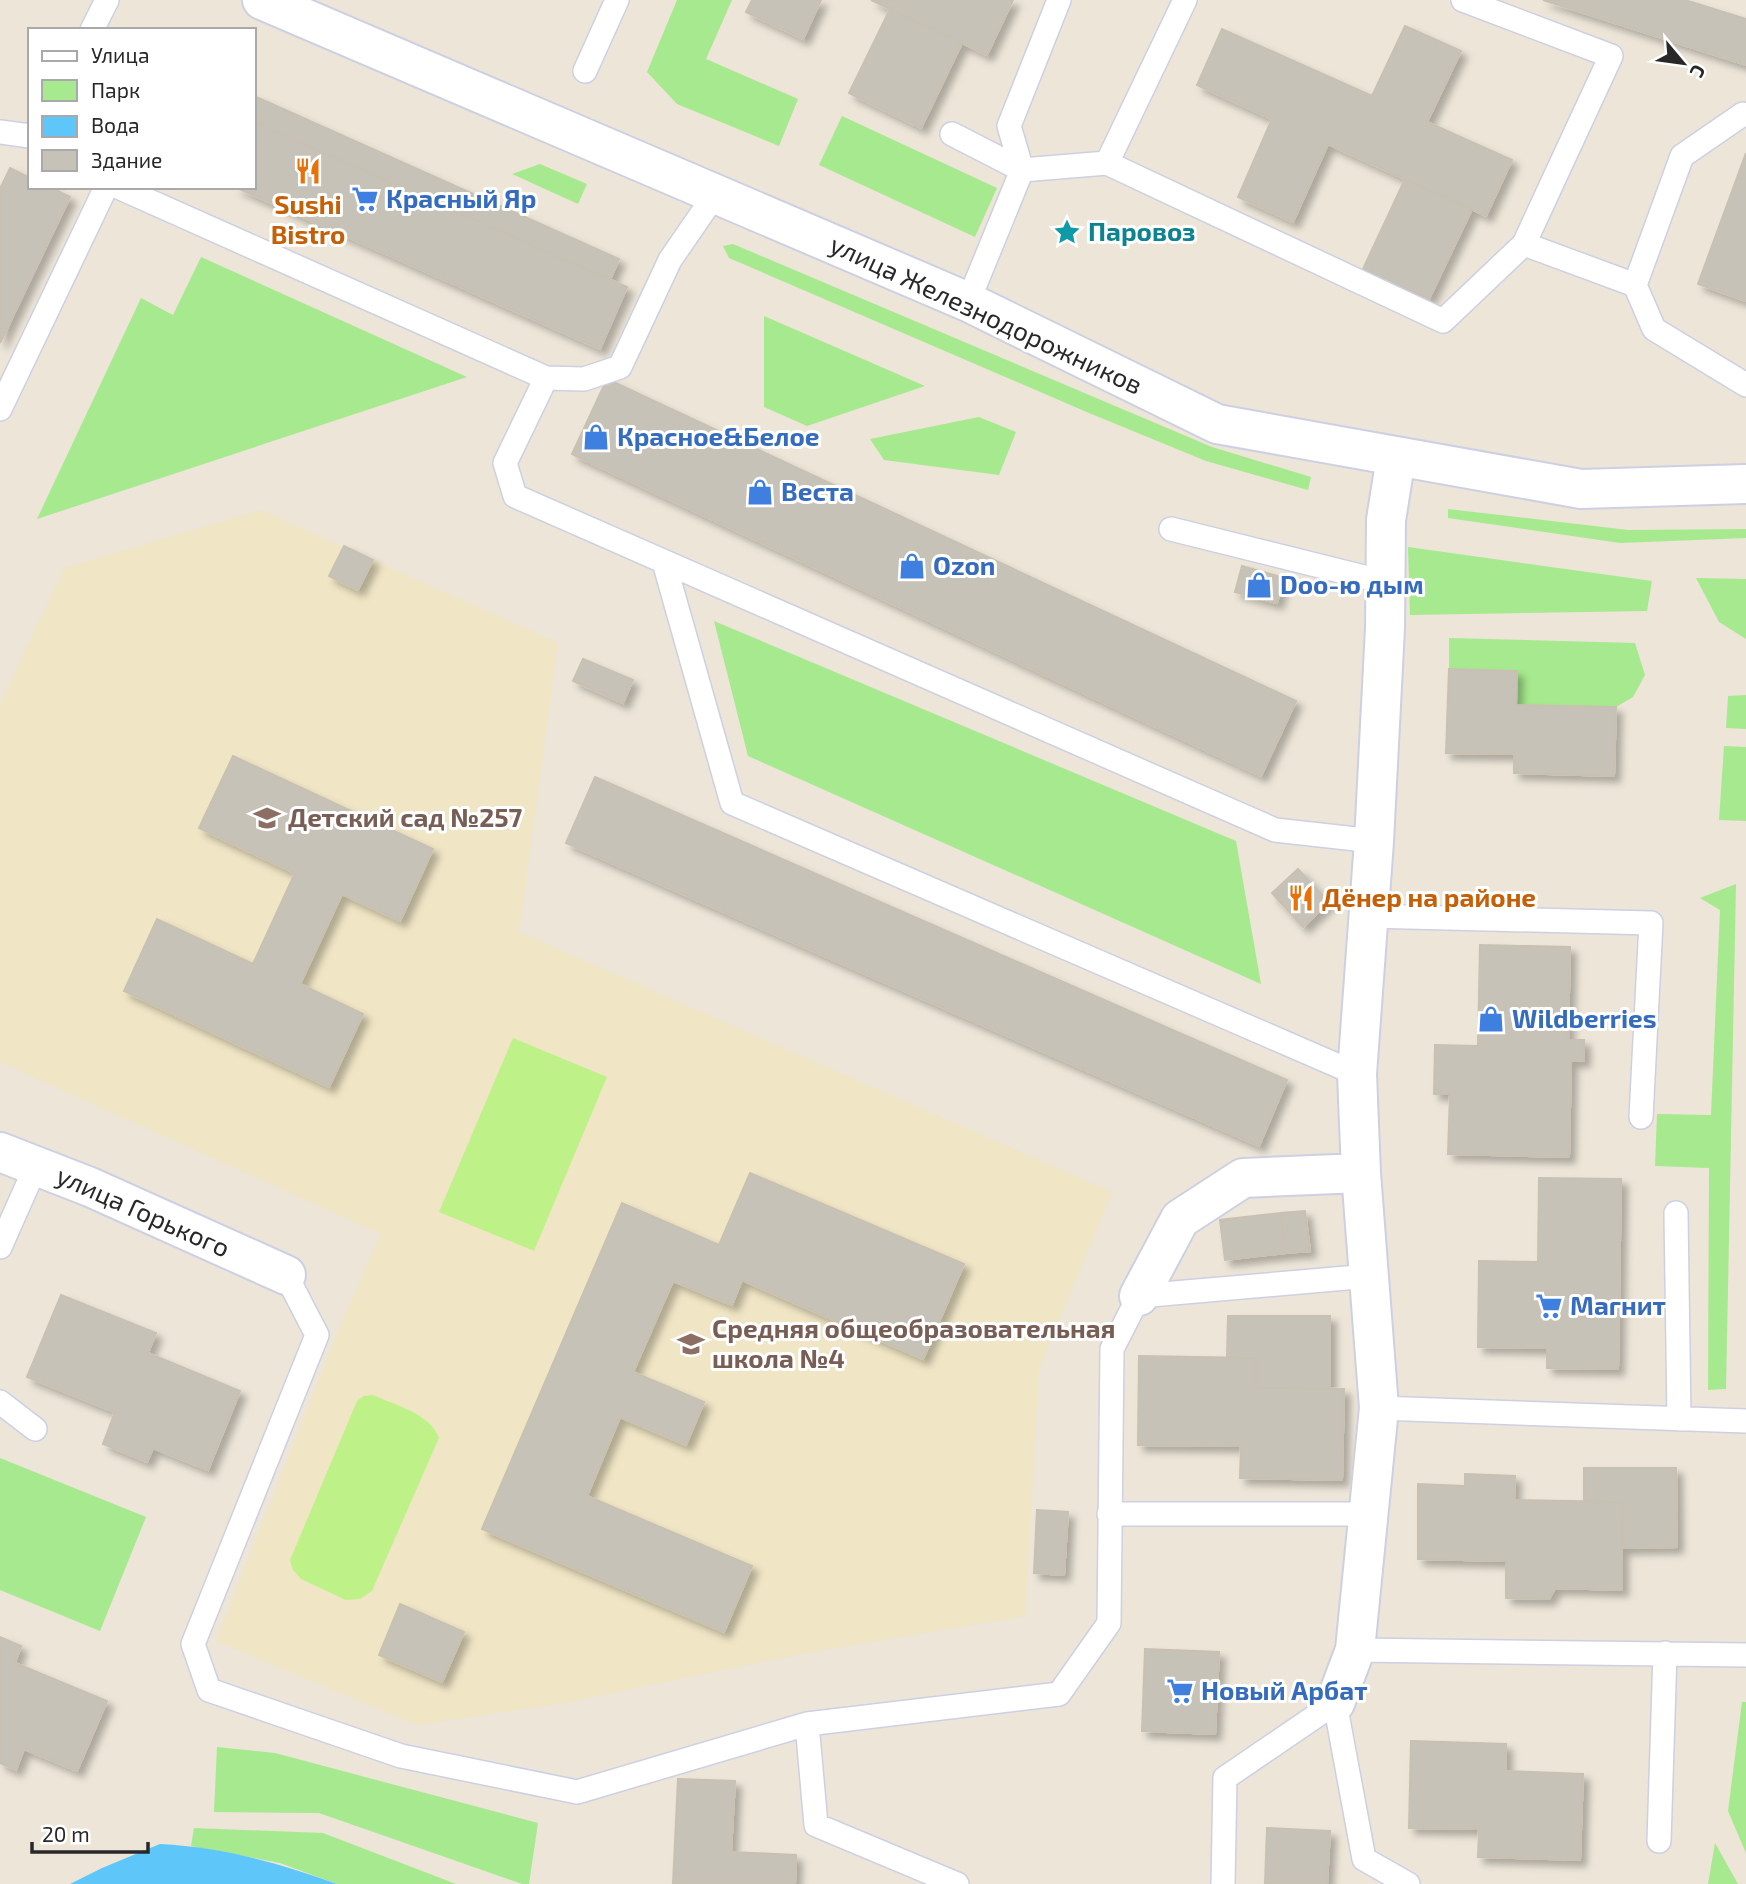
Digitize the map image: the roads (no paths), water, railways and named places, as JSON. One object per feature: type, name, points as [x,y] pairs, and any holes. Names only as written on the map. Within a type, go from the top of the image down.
[{"type":"street","name":"улица Железнодорожников","points":[[262,0],[968,302],[1217,424],[1581,489],[1746,484]]},
{"type":"street","points":[[1335,1703],[1354,1650],[1380,1408],[1361,1173],[1357,1074],[1374,841],[1385,628],[1386,520],[1396,457]]},
{"type":"street","name":"улица Горького","points":[[0,1152],[90,1186],[286,1275]]},
{"type":"street","points":[[1139,1296],[1180,1219],[1243,1178],[1361,1173]]},
{"type":"lane","points":[[93,28],[107,0]]},
{"type":"lane","points":[[585,71],[617,0]]},
{"type":"lane","points":[[968,302],[1022,170],[1009,126],[1059,0]]},
{"type":"lane","points":[[1107,163],[1185,0]]},
{"type":"lane","points":[[952,134],[1022,170],[1107,163],[1443,321],[1524,244],[1611,56],[1463,0]]},
{"type":"lane","points":[[1746,115],[1743,114],[1682,156],[1635,285],[1654,329],[1746,385]]},
{"type":"lane","points":[[0,132],[28,136]]},
{"type":"lane","points":[[0,409],[105,189]]},
{"type":"lane","points":[[122,189],[546,378],[584,379],[620,367],[670,260],[716,194]]},
{"type":"lane","points":[[1524,244],[1635,285]]},
{"type":"lane","points":[[546,378],[505,463],[515,496],[1275,830],[1374,841]]},
{"type":"lane","points":[[1171,529],[1384,582]]},
{"type":"lane","points":[[664,562],[732,803],[1357,1074]]},
{"type":"lane","points":[[1368,916],[1651,923],[1641,1117]]},
{"type":"lane","points":[[0,1248],[36,1166]]},
{"type":"lane","points":[[1676,1213],[1679,1419]]},
{"type":"lane","points":[[286,1275],[317,1335],[193,1644],[209,1690],[401,1756],[577,1792],[807,1724],[1059,1695],[1109,1623],[1112,1349],[1139,1296],[1369,1276]]},
{"type":"lane","points":[[0,1402],[35,1429]]},
{"type":"lane","points":[[1380,1408],[1746,1421]]},
{"type":"lane","points":[[1109,1514],[1369,1514]]},
{"type":"lane","points":[[1354,1650],[1746,1655]]},
{"type":"lane","points":[[1659,1841],[1665,1653]]},
{"type":"lane","points":[[1223,1884],[1225,1778],[1335,1703],[1364,1859],[1408,1884]]},
{"type":"lane","points":[[807,1724],[816,1825],[957,1884]]},
{"type":"water","points":[[160,1844],[250,1857],[337,1884],[70,1884]]},
{"type":"place","name":"Sushi Bistro","points":[[308,171]]},
{"type":"place","name":"Красный Яр","points":[[365,199]]},
{"type":"place","name":"Паровоз","points":[[1067,232]]},
{"type":"place","name":"Красное&Белое","points":[[596,437]]},
{"type":"place","name":"Веста","points":[[760,492]]},
{"type":"place","name":"Ozon","points":[[912,566]]},
{"type":"place","name":"Doo-ю дым","points":[[1259,585]]},
{"type":"place","name":"Детский сад №257","points":[[267,818]]},
{"type":"place","name":"Дёнер на районе","points":[[1301,898]]},
{"type":"place","name":"Wildberries","points":[[1491,1019]]},
{"type":"place","name":"Магнит","points":[[1549,1306]]},
{"type":"place","name":"Средняя общеобразовательная школа №4","points":[[691,1344]]},
{"type":"place","name":"Новый Арбат","points":[[1180,1691]]}]
